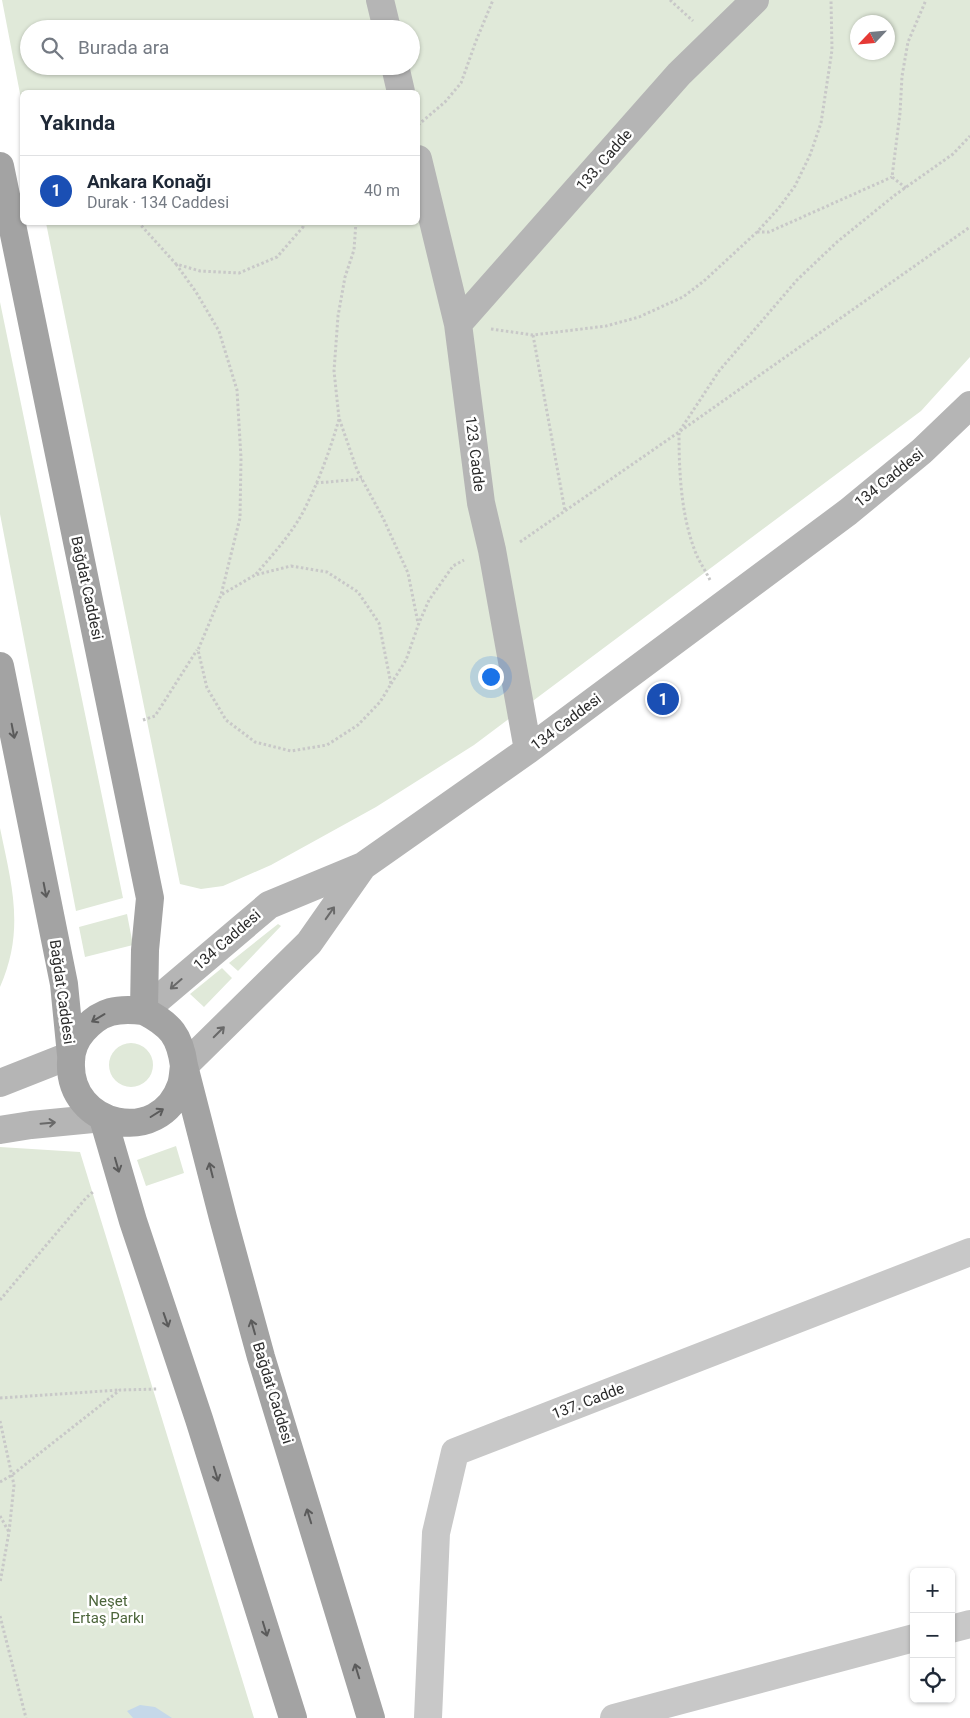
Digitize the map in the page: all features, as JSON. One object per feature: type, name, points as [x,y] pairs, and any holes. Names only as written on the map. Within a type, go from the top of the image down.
[{"type":"main road","points":[[380,0],[384,20]]},
{"type":"main road","name":"133. Cadde","points":[[458,324],[679,74],[755,0]]},
{"type":"main road","points":[[396,75],[400,90]]},
{"type":"main road","name":"Bağdat Caddesi","points":[[0,166],[150,898],[145,950],[144,1011]]},
{"type":"main road","name":"123. Cadde","points":[[420,168],[458,324],[481,503],[492,550],[528,750]]},
{"type":"main road","name":"134 Caddesi","points":[[144,1011],[268,905],[363,866],[528,750],[848,512],[922,452],[970,405]]},
{"type":"main road","name":"Bağdat Caddesi","points":[[0,666],[64,984],[71,1054],[70,1074],[76,1092],[87,1108],[103,1118],[122,1123],[141,1122],[158,1114],[172,1102],[181,1085],[184,1066]]},
{"type":"main road","points":[[184,1066],[308,943],[363,866]]},
{"type":"main road","name":"Bağdat Caddesi","points":[[71,1054],[78,1037],[90,1022],[107,1013],[125,1009],[144,1011],[160,1020],[173,1032],[182,1048],[184,1066],[261,1357],[371,1718]]},
{"type":"main road","points":[[0,1083],[71,1054]]},
{"type":"main road","points":[[0,1130],[103,1118],[133,1222],[189,1388],[293,1718]]},
{"type":"street","name":"137. Cadde","points":[[428,1718],[436,1533],[455,1452],[970,1252]]},
{"type":"street","points":[[955,1627],[970,1624]]},
{"type":"street","points":[[614,1718],[910,1639]]},
{"type":"path","points":[[420,123],[445,102],[461,83],[493,0]]},
{"type":"path","points":[[458,324],[533,336],[575,332],[639,317],[683,298],[704,281],[757,232],[778,209],[795,186],[810,155],[821,123],[832,50],[831,0]]},
{"type":"path","points":[[892,176],[906,51],[926,0]]},
{"type":"path","points":[[722,605],[697,555],[684,509],[679,432],[720,371],[797,280],[837,242],[952,154],[970,136]]},
{"type":"path","points":[[757,232],[769,232],[892,176]]},
{"type":"path","points":[[892,176],[906,188]]},
{"type":"path","points":[[116,729],[155,716],[198,650],[221,595],[240,518],[241,458],[237,390],[219,331],[196,292],[176,264],[140,225]]},
{"type":"path","points":[[176,264],[200,271],[240,273],[277,257],[303,225]]},
{"type":"path","points":[[356,225],[354,250],[345,277],[338,316],[334,371],[339,418],[362,479],[383,518],[408,573],[418,623]]},
{"type":"path","points":[[198,650],[207,688],[226,720],[255,742],[291,751],[327,745],[358,725],[380,702],[406,660],[418,623],[429,600],[453,566],[471,557],[518,544],[970,227]]},
{"type":"path","points":[[533,336],[565,511]]},
{"type":"path","points":[[255,575],[280,546],[308,504],[327,460],[339,418]]},
{"type":"path","points":[[316,484],[362,479]]},
{"type":"path","points":[[221,595],[255,575],[291,566],[327,572],[358,592],[379,623],[391,684]]},
{"type":"path","points":[[0,1300],[86,1198],[118,1169]]},
{"type":"path","points":[[0,1398],[120,1390],[189,1388]]},
{"type":"path","points":[[0,1482],[12,1475],[120,1390]]},
{"type":"path","points":[[0,1421],[14,1485],[9,1532],[0,1583]]},
{"type":"path","points":[[0,1516],[9,1532]]},
{"type":"path","points":[[0,1616],[26,1718]]},
{"type":"green space","points":[[2,0],[970,0],[970,357],[921,411],[474,745],[376,807],[271,865],[223,886],[201,889],[180,884],[46,225],[420,225],[420,90],[20,90],[20,94]]},
{"type":"green space","points":[[0,302],[123,898],[76,911],[0,514]]},
{"type":"green space","points":[[0,828],[12,889],[14,927],[8,966],[0,987]]},
{"type":"green space","points":[[127,914],[133,945],[85,957],[79,927]]},
{"type":"green space","points":[[278,924],[281,926],[238,971],[229,963]]},
{"type":"green space","points":[[222,968],[232,978],[204,1007],[190,994]]},
{"type":"green space","points":[[131,1043],[143,1047],[149,1053],[153,1065],[149,1077],[143,1083],[131,1087],[119,1083],[113,1077],[109,1065],[113,1053],[119,1047]]},
{"type":"green space","points":[[176,1146],[184,1173],[146,1186],[137,1160]]},
{"type":"green space","name":"Neşet Ertaş Parkı","points":[[0,1147],[80,1152],[254,1718],[0,1718]]},
{"type":"water","points":[[140,1705],[155,1707],[172,1718],[133,1718],[127,1711]]},
{"type":"place","name":"Ankara Konağı","points":[[663,699]]}]
